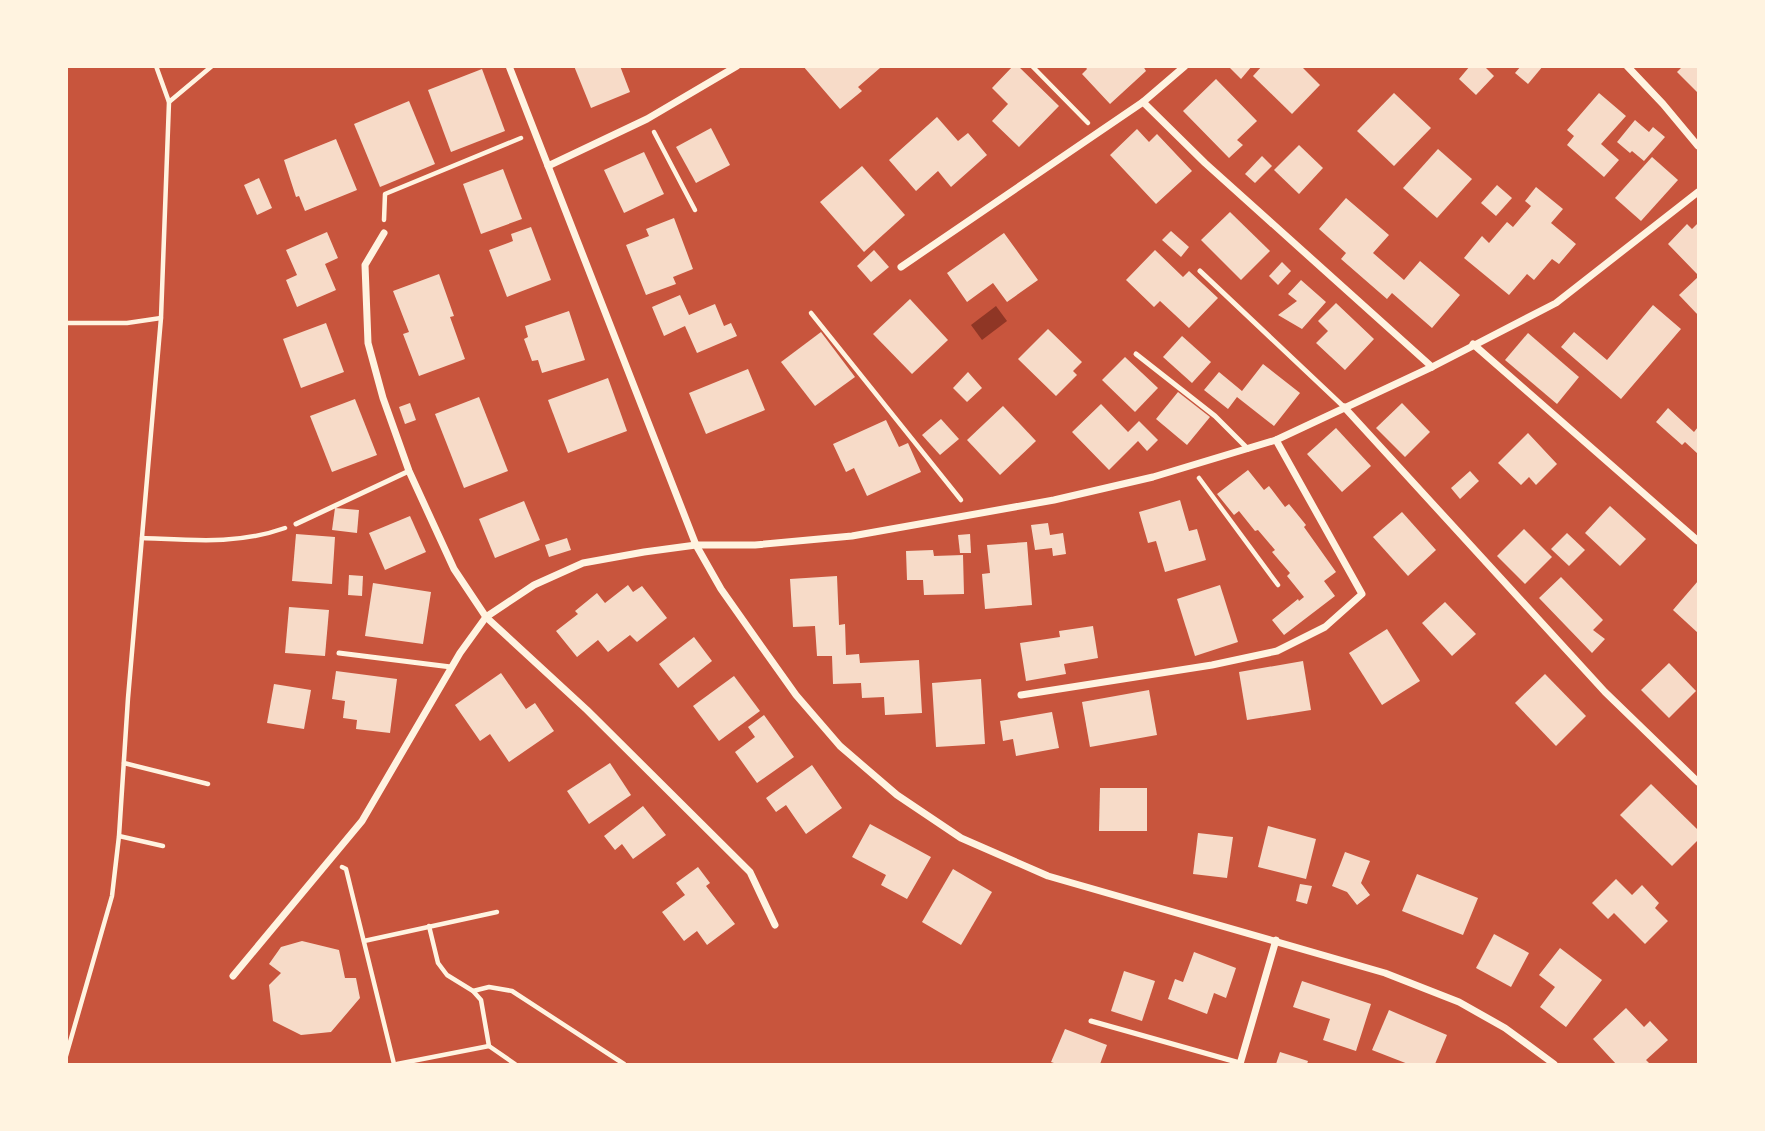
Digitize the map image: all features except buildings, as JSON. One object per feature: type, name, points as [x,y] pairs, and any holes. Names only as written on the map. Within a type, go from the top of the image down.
[{"type":"street","points":[[509,66],[696,545],[721,589],[796,695],[840,746],[897,795],[961,838],[1048,876],[1385,972],[1459,1002],[1505,1028],[1554,1065]]},
{"type":"street","points":[[548,166],[647,119],[737,66]]},
{"type":"street","points":[[901,267],[1143,102],[1185,66]]},
{"type":"street","points":[[1627,66],[1699,146]]},
{"type":"street","points":[[1143,102],[1206,163],[1432,368]]},
{"type":"street","points":[[233,976],[362,821],[451,667],[486,617],[534,585],[583,564],[644,552],[696,545],[755,545],[852,536],[1054,500],[1190,466],[1276,440],[1432,368],[1473,344],[1556,303],[1699,192]]},
{"type":"street","points":[[384,233],[365,265],[368,343],[383,398],[409,471],[454,569],[486,617],[597,719],[750,873],[775,925]]},
{"type":"street","points":[[1473,344],[1699,541]]},
{"type":"street","points":[[1344,407],[1605,692],[1699,782]]},
{"type":"street","points":[[1021,695],[1212,665],[1277,651],[1325,627],[1363,594],[1276,440]]},
{"type":"street","points":[[1240,1064],[1276,940]]},
{"type":"lane","points":[[1200,271],[1344,407]]},
{"type":"lane","points":[[1136,354],[1215,416],[1248,449]]},
{"type":"lane","points":[[296,524],[409,471]]},
{"type":"lane","points":[[339,653],[451,667]]},
{"type":"lane","points":[[1091,1021],[1240,1064]]},
{"type":"path","points":[[66,1056],[112,896],[119,836],[161,318],[169,102],[156,66]]},
{"type":"path","points":[[169,102],[212,66]]},
{"type":"path","points":[[1032,66],[1097,133]]},
{"type":"path","points":[[647,119],[695,211]]},
{"type":"path","points":[[384,233],[385,194],[535,132]]},
{"type":"path","points":[[811,313],[972,514]]},
{"type":"path","points":[[66,323],[127,323],[161,318]]},
{"type":"path","points":[[1190,466],[1278,585]]},
{"type":"path","points":[[142,538],[218,541],[260,537],[296,524]]},
{"type":"path","points":[[124,763],[208,784]]},
{"type":"path","points":[[119,836],[163,846]]},
{"type":"path","points":[[329,861],[346,869],[396,1065],[489,1046]]},
{"type":"path","points":[[364,941],[497,912]]},
{"type":"path","points":[[429,926],[438,963],[447,975],[473,991],[481,1000],[489,1046],[515,1065]]},
{"type":"path","points":[[473,991],[489,987],[512,990],[624,1065]]},
{"type":"shaded area","points":[[996,306],[1007,321],[982,340],[971,325]]}]
